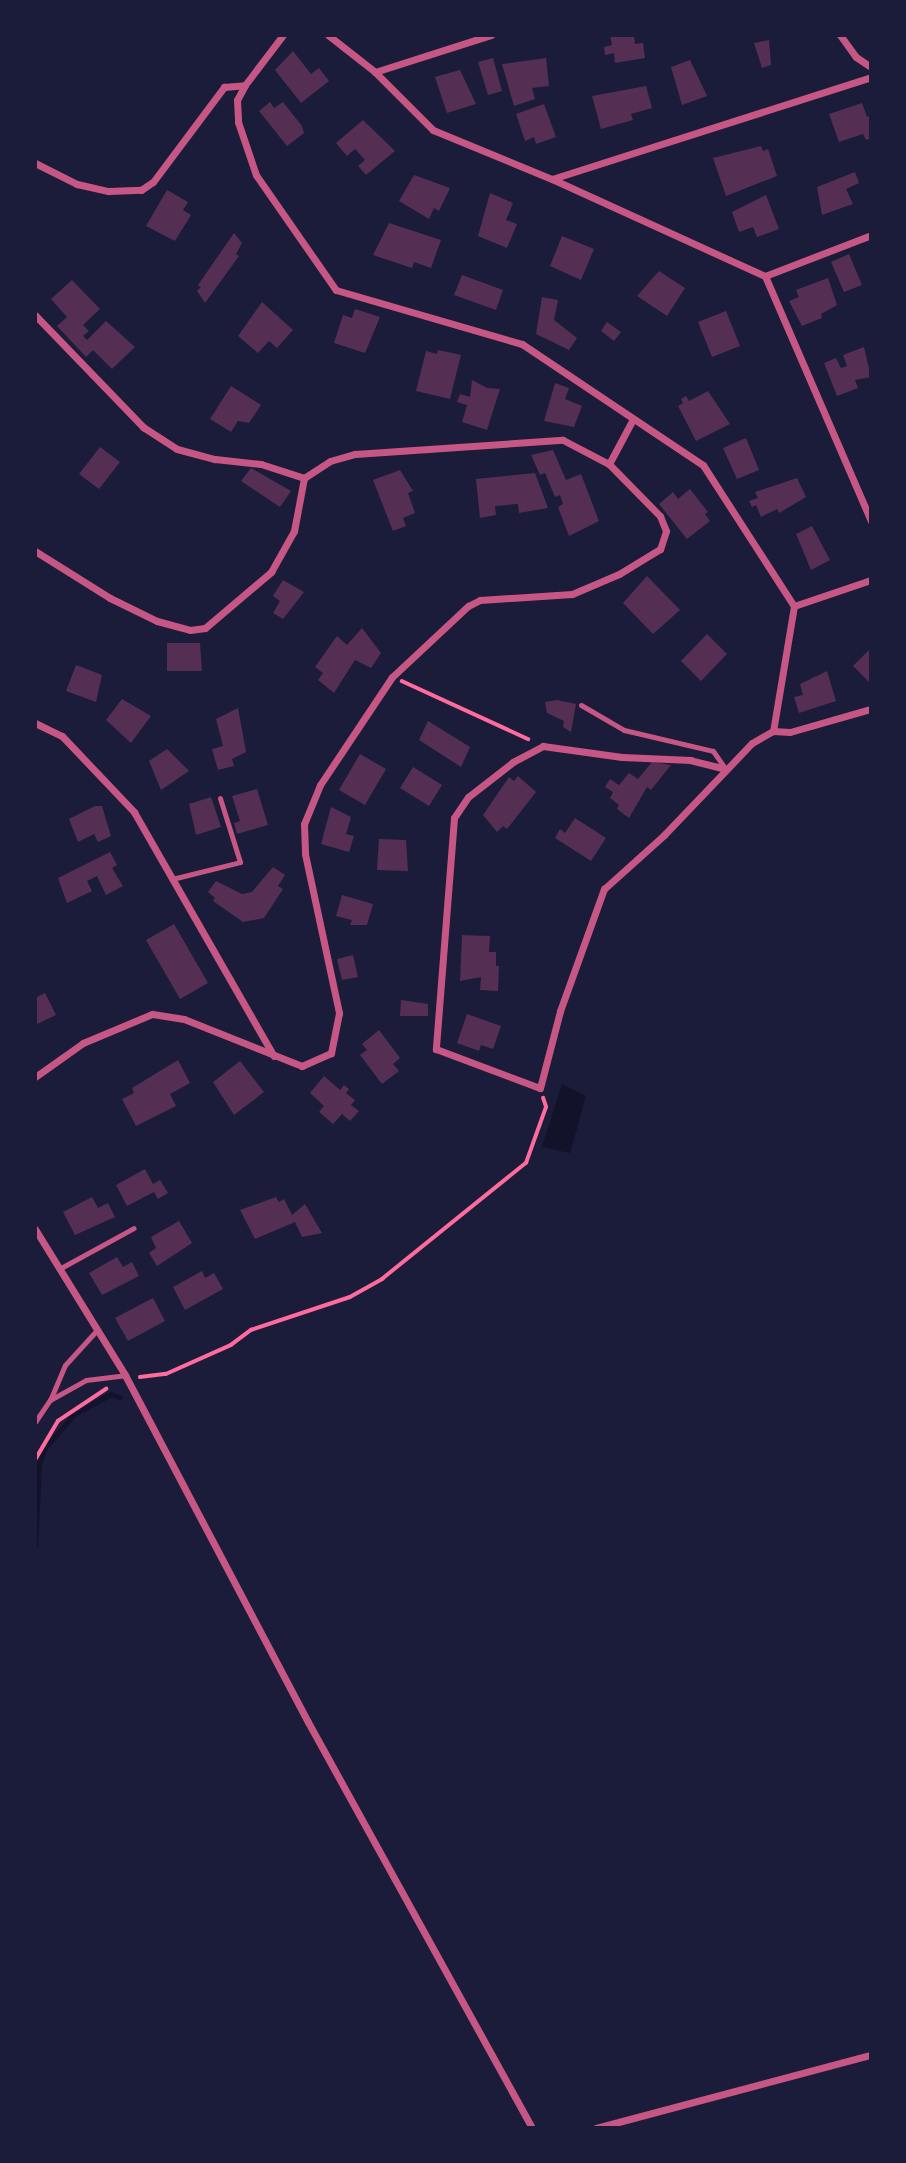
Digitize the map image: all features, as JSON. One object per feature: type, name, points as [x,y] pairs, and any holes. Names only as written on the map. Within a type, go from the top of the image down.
[{"type":"street","points":[[283,35],[245,85],[237,100],[238,122],[256,175],[337,290],[522,344],[703,466],[794,606],[773,731]]},
{"type":"street","points":[[328,35],[375,72],[433,130],[552,178],[765,276],[871,521]]},
{"type":"street","points":[[375,72],[491,35]]},
{"type":"street","points":[[839,35],[856,57],[871,67]]},
{"type":"street","points":[[552,178],[871,77]]},
{"type":"street","points":[[35,163],[78,184],[108,191],[141,190],[153,182],[224,87],[245,85]]},
{"type":"street","points":[[765,276],[871,235]]},
{"type":"street","points":[[35,315],[143,427],[177,449],[215,459],[261,464],[304,478]]},
{"type":"street","points":[[609,464],[634,419]]},
{"type":"street","points":[[35,551],[110,598],[158,621],[190,630],[205,628],[271,572],[294,531],[304,478],[330,461],[355,454],[545,438],[579,445],[609,464],[660,516],[666,531],[660,549],[620,574],[572,594],[480,600],[456,615],[392,677],[320,785],[304,824],[305,854],[338,1013],[331,1053],[302,1066],[184,1018],[152,1014],[83,1044],[35,1077]]},
{"type":"street","points":[[794,606],[871,580]]},
{"type":"street","points":[[726,769],[691,760],[622,757],[543,746],[513,762],[468,797],[453,818],[436,1049],[540,1088],[561,1011],[604,889],[726,769],[752,743],[773,731],[790,733],[871,709]]},
{"type":"street","points":[[35,723],[62,736],[134,813],[274,1056]]},
{"type":"street","points":[[35,1229],[125,1375],[308,1722],[532,2128]]},
{"type":"street","points":[[596,2128],[871,2055]]},
{"type":"lane","points":[[581,705],[624,730],[713,751],[726,769]]},
{"type":"lane","points":[[172,879],[240,862],[220,798]]},
{"type":"lane","points":[[59,1269],[134,1228]]},
{"type":"lane","points":[[35,1422],[50,1400],[65,1365],[97,1330]]},
{"type":"lane","points":[[50,1400],[86,1380],[125,1375]]},
{"type":"path","points":[[392,677],[543,746]]},
{"type":"path","points":[[35,1460],[58,1421],[125,1375],[166,1374],[231,1345],[251,1330],[350,1297],[382,1279],[526,1163],[546,1107],[540,1088]]},
{"type":"shaded area","points":[[562,1084],[586,1096],[570,1153],[542,1147]]},
{"type":"building","points":[[610,35],[634,35],[635,44],[643,43],[645,58],[615,63],[614,53],[605,55],[604,47],[612,45]]},
{"type":"building","points":[[769,40],[771,65],[762,68],[754,43]]},
{"type":"building","points":[[293,51],[311,74],[319,68],[329,81],[301,103],[275,70]]},
{"type":"building","points":[[493,58],[502,91],[488,95],[478,62]]},
{"type":"building","points":[[546,58],[549,86],[532,88],[535,99],[514,106],[502,64]]},
{"type":"building","points":[[690,60],[707,96],[682,105],[671,67]]},
{"type":"building","points":[[460,70],[476,104],[447,113],[435,77]]},
{"type":"building","points":[[646,86],[652,108],[631,114],[633,120],[601,129],[592,96]]},
{"type":"building","points":[[270,102],[274,108],[283,102],[302,126],[304,133],[287,146],[259,111]]},
{"type":"building","points":[[862,103],[867,117],[871,115],[871,138],[866,140],[863,134],[839,142],[829,114]]},
{"type":"building","points":[[544,104],[556,137],[536,144],[534,137],[525,141],[516,114]]},
{"type":"building","points":[[363,120],[395,151],[366,175],[358,166],[365,160],[355,149],[347,156],[336,143]]},
{"type":"building","points":[[761,146],[763,151],[768,149],[777,176],[726,196],[713,158]]},
{"type":"building","points":[[855,172],[859,183],[846,189],[853,204],[822,215],[817,187]]},
{"type":"building","points":[[414,175],[450,188],[439,211],[434,208],[429,219],[399,201]]},
{"type":"building","points":[[167,190],[188,202],[183,210],[191,215],[175,241],[146,226]]},
{"type":"building","points":[[490,193],[513,203],[506,220],[517,224],[507,248],[478,236]]},
{"type":"building","points":[[766,195],[779,229],[757,237],[753,227],[739,232],[732,212]]},
{"type":"building","points":[[389,223],[441,240],[431,268],[414,262],[412,268],[373,255]]},
{"type":"building","points":[[234,233],[242,243],[236,254],[239,256],[205,303],[197,291],[201,287],[198,285]]},
{"type":"building","points":[[562,236],[594,249],[581,280],[550,266]]},
{"type":"building","points":[[849,254],[862,285],[844,292],[831,262]]},
{"type":"building","points":[[659,271],[685,288],[667,316],[637,296]]},
{"type":"building","points":[[462,275],[503,290],[496,310],[454,295]]},
{"type":"building","points":[[828,278],[837,305],[821,314],[822,318],[802,326],[789,301],[799,297],[796,290]]},
{"type":"building","points":[[72,280],[100,309],[83,325],[89,331],[83,336],[87,340],[106,321],[135,347],[112,369],[93,350],[86,357],[57,326],[67,317],[51,299]]},
{"type":"building","points":[[542,297],[558,300],[554,320],[577,338],[569,350],[536,334]]},
{"type":"building","points":[[262,302],[293,330],[277,348],[269,341],[258,353],[238,336]]},
{"type":"building","points":[[355,309],[380,317],[365,353],[334,343],[343,315],[352,318]]},
{"type":"building","points":[[726,311],[740,346],[712,357],[698,322]]},
{"type":"building","points":[[607,322],[621,332],[614,341],[601,331]]},
{"type":"building","points":[[864,347],[871,377],[855,380],[858,388],[837,396],[824,363],[836,358],[841,368],[847,366],[843,355]]},
{"type":"building","points":[[438,350],[461,355],[450,399],[416,391],[426,351],[437,354]]},
{"type":"building","points":[[472,380],[487,388],[500,389],[487,430],[462,422],[467,405],[457,402],[460,394],[470,397]]},
{"type":"building","points":[[555,383],[569,388],[565,399],[582,406],[574,427],[544,421]]},
{"type":"building","points":[[231,386],[261,405],[249,423],[238,421],[231,432],[210,419]]},
{"type":"building","points":[[708,391],[730,424],[696,441],[678,406],[686,396],[689,401]]},
{"type":"building","points":[[746,438],[759,470],[737,479],[723,448]]},
{"type":"building","points":[[100,447],[120,462],[99,489],[79,474]]},
{"type":"building","points":[[553,450],[566,480],[581,474],[599,521],[569,536],[558,507],[563,504],[560,495],[555,497],[545,473],[540,475],[531,455]]},
{"type":"building","points":[[251,468],[291,491],[280,507],[241,481]]},
{"type":"building","points":[[400,470],[413,491],[408,493],[415,513],[403,518],[406,526],[393,531],[373,480]]},
{"type":"building","points":[[535,473],[548,508],[519,513],[518,504],[495,506],[496,515],[480,518],[476,479]]},
{"type":"building","points":[[797,478],[806,497],[779,513],[777,509],[761,517],[756,505],[752,507],[749,501],[758,498],[755,492]]},
{"type":"building","points":[[690,489],[708,512],[705,514],[710,521],[687,539],[659,504],[673,492],[678,499]]},
{"type":"building","points":[[812,526],[830,560],[811,570],[796,534]]},
{"type":"building","points":[[647,576],[680,610],[653,634],[623,603]]},
{"type":"building","points":[[283,580],[304,592],[283,619],[273,613],[280,601],[273,596]]},
{"type":"building","points":[[362,628],[381,653],[371,668],[355,660],[334,693],[318,680],[323,673],[315,667],[337,636],[347,645]]},
{"type":"building","points":[[707,634],[727,654],[701,681],[681,661]]},
{"type":"building","points":[[167,643],[200,643],[202,671],[167,671]]},
{"type":"building","points":[[871,648],[871,684],[853,666]]},
{"type":"building","points":[[76,665],[102,675],[96,702],[66,691]]},
{"type":"building","points":[[827,671],[836,701],[799,713],[794,697],[803,695],[800,684]]},
{"type":"building","points":[[122,699],[151,716],[131,743],[106,720]]},
{"type":"building","points":[[557,700],[576,704],[571,732],[563,727],[564,721],[547,713],[545,702]]},
{"type":"building","points":[[238,708],[246,752],[232,759],[234,766],[218,770],[212,749],[223,746],[216,719]]},
{"type":"building","points":[[428,721],[470,747],[461,767],[419,740]]},
{"type":"building","points":[[167,749],[189,771],[161,790],[149,761]]},
{"type":"building","points":[[360,754],[386,769],[365,805],[339,790]]},
{"type":"building","points":[[652,762],[671,765],[651,790],[647,787],[629,818],[617,809],[619,805],[610,798],[613,792],[605,787],[610,779],[619,785],[629,773],[638,779]]},
{"type":"building","points":[[413,767],[442,785],[429,806],[400,788]]},
{"type":"building","points":[[518,776],[536,792],[507,829],[503,826],[497,832],[483,815],[509,777],[514,781]]},
{"type":"building","points":[[257,789],[268,825],[237,834],[234,823],[240,821],[232,796]]},
{"type":"building","points":[[211,797],[221,827],[196,835],[189,804]]},
{"type":"building","points":[[95,806],[102,806],[111,836],[98,842],[94,834],[78,842],[69,819]]},
{"type":"building","points":[[331,807],[351,817],[346,834],[354,836],[349,852],[321,844]]},
{"type":"building","points":[[575,818],[606,838],[591,861],[555,838],[560,829],[565,833]]},
{"type":"building","points":[[379,839],[406,840],[408,871],[377,870]]},
{"type":"building","points":[[110,852],[117,865],[112,868],[123,886],[106,895],[97,876],[87,881],[92,891],[67,903],[58,878]]},
{"type":"building","points":[[273,867],[285,875],[278,886],[283,889],[264,918],[243,922],[213,901],[215,898],[208,892],[216,881],[242,894],[252,892]]},
{"type":"building","points":[[342,895],[373,904],[367,925],[350,925],[352,920],[336,916]]},
{"type":"building","points":[[174,924],[208,983],[180,999],[146,940]]},
{"type":"building","points":[[462,935],[490,936],[489,952],[496,952],[496,966],[499,966],[498,991],[480,990],[481,977],[460,981]]},
{"type":"building","points":[[353,955],[358,977],[342,980],[337,959]]},
{"type":"building","points":[[45,993],[56,1015],[35,1025],[35,998]]},
{"type":"building","points":[[401,1000],[428,1004],[428,1016],[400,1016]]},
{"type":"building","points":[[467,1014],[501,1026],[493,1049],[481,1045],[479,1051],[457,1043]]},
{"type":"building","points":[[379,1030],[400,1058],[393,1064],[399,1071],[382,1084],[360,1055],[367,1050],[362,1044]]},
{"type":"building","points":[[178,1060],[190,1083],[170,1094],[176,1106],[136,1126],[122,1099],[134,1093],[132,1088]]},
{"type":"building","points":[[240,1061],[264,1092],[234,1115],[213,1082]]},
{"type":"building","points":[[324,1076],[340,1090],[344,1085],[349,1089],[346,1093],[355,1100],[351,1105],[359,1111],[350,1121],[342,1114],[333,1124],[319,1112],[324,1106],[310,1093]]},
{"type":"building","points":[[145,1169],[153,1184],[160,1180],[168,1193],[158,1199],[154,1192],[127,1206],[116,1185]]},
{"type":"building","points":[[92,1197],[98,1208],[108,1203],[115,1217],[75,1235],[63,1212]]},
{"type":"building","points":[[276,1197],[279,1202],[284,1199],[292,1215],[305,1204],[322,1233],[302,1237],[295,1222],[255,1239],[240,1210]]},
{"type":"building","points":[[179,1221],[192,1243],[157,1266],[149,1253],[156,1248],[151,1237]]},
{"type":"building","points":[[117,1257],[123,1267],[132,1262],[139,1276],[102,1295],[89,1273]]},
{"type":"building","points":[[202,1271],[205,1278],[214,1273],[223,1289],[185,1310],[173,1287]]},
{"type":"building","points":[[153,1298],[165,1321],[128,1341],[115,1318]]},
{"type":"waterway","points":[[35,1546],[39,1463],[45,1448],[74,1414],[111,1394],[119,1397]]}]
